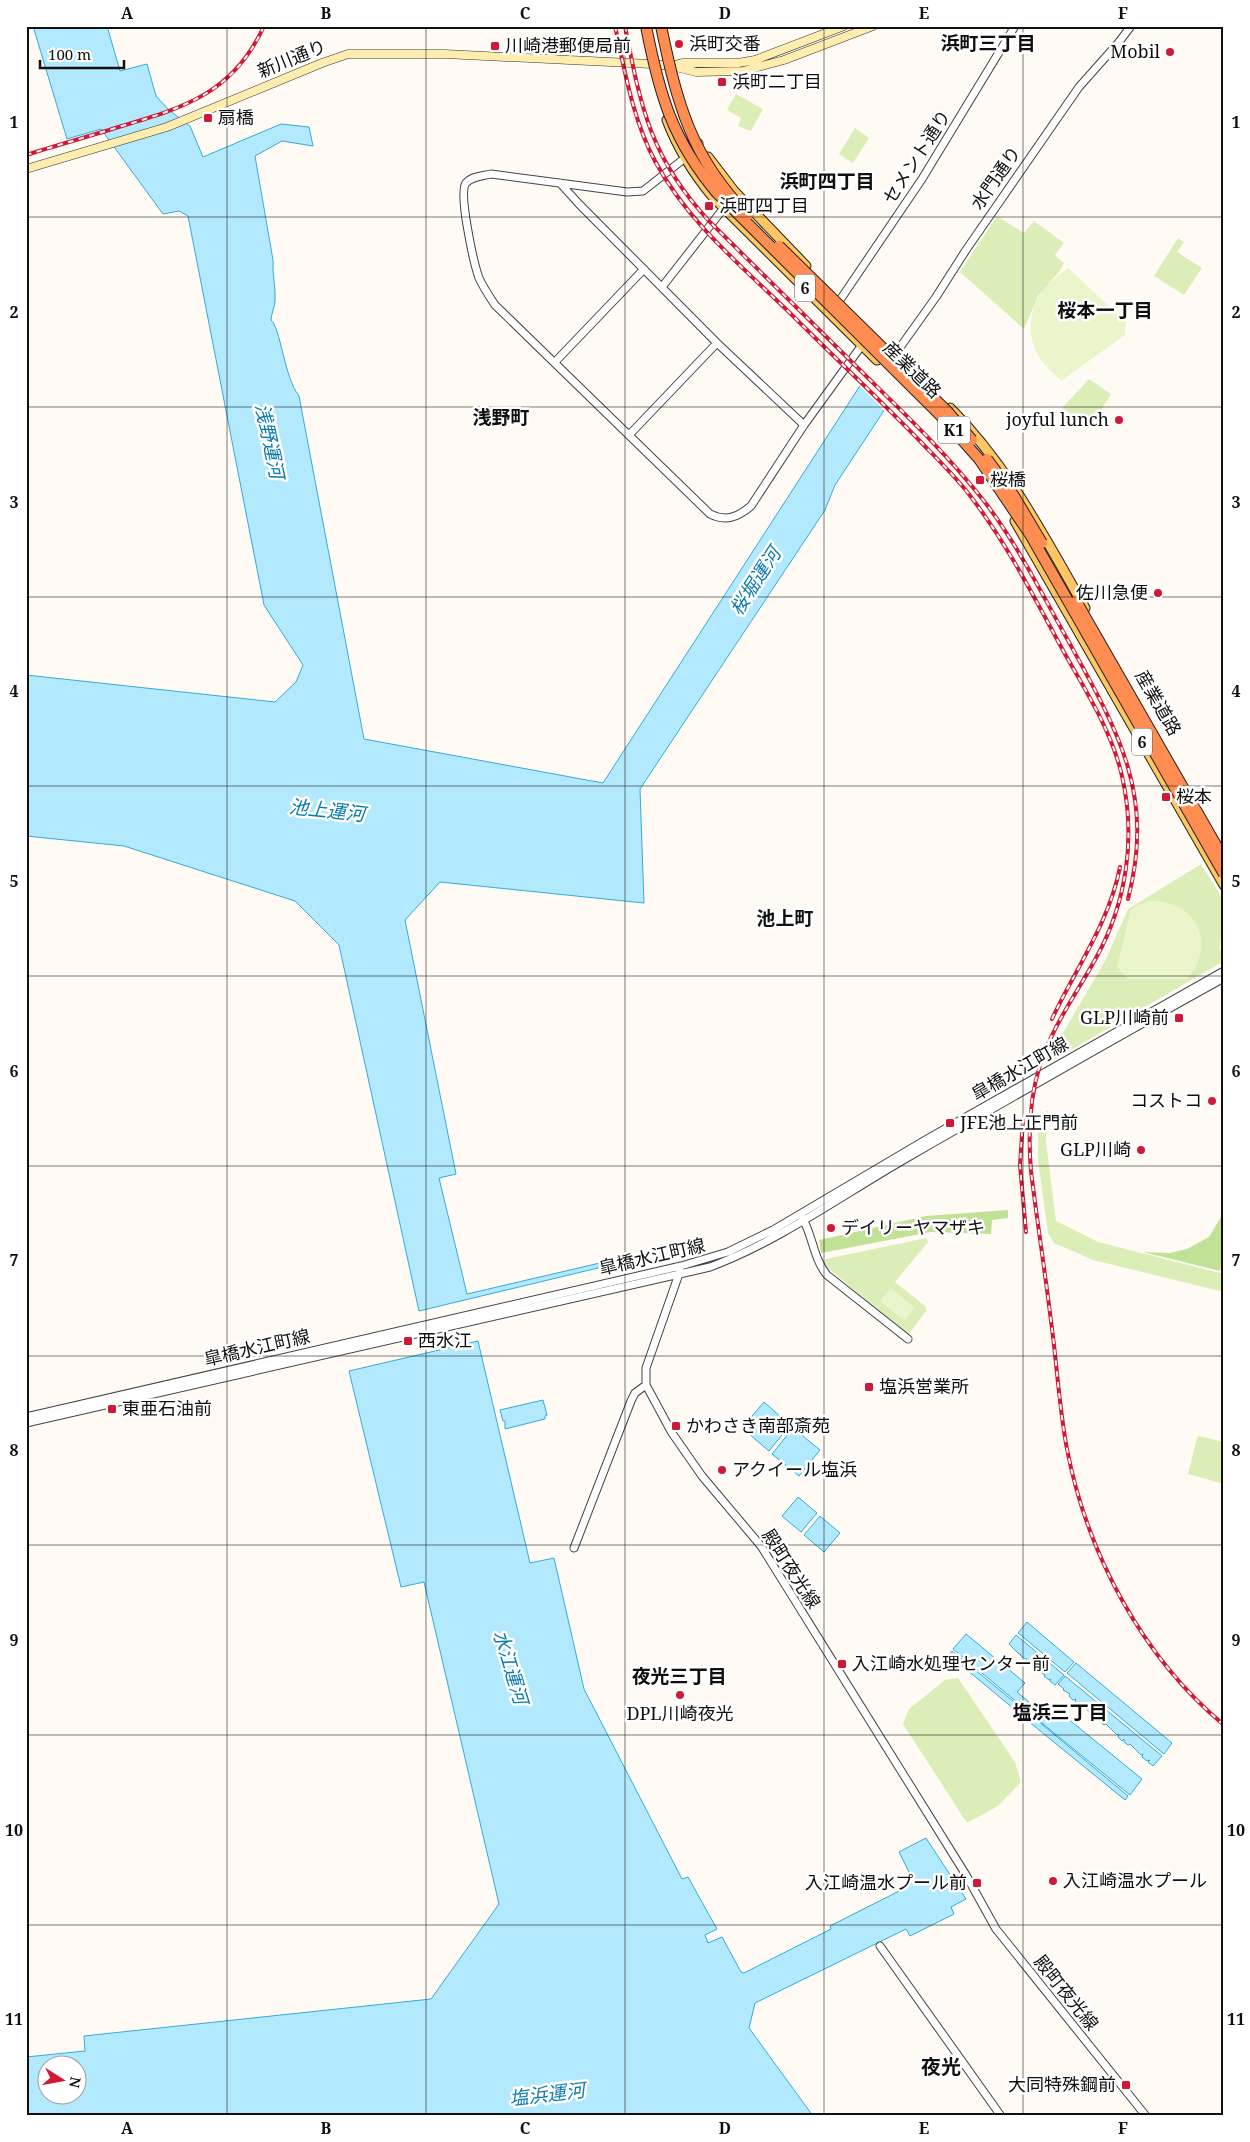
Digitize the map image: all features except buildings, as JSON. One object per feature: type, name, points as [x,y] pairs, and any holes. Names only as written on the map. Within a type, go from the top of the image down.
[{"type":"highway","name":"K1","points":[[645,26],[665,105],[678,137],[694,164],[717,194],[941,416],[979,459],[1008,500],[1035,544],[1224,874]]},
{"type":"highway","name":"K1","points":[[663,26],[676,94],[684,120],[697,148],[713,173],[743,210],[947,411],[1000,475],[1041,540],[1224,859]]},
{"type":"main road","name":"産業道路","points":[[645,26],[651,64],[662,106],[675,141],[701,183],[724,210],[943,423],[976,461],[1006,503],[1224,885]]},
{"type":"main road","name":"産業道路","points":[[663,26],[682,102],[700,143],[734,191],[840,300],[961,419],[996,460],[1033,517],[1224,849]]},
{"type":"main road","name":"新川通り","points":[[672,66],[682,63],[738,63],[755,60],[844,26]]},
{"type":"main road","name":"新川通り","points":[[26,169],[143,135],[343,55],[478,55],[651,64],[672,66],[696,72],[743,71],[784,60],[873,26]]},
{"type":"street","name":"セメント通り","points":[[840,300],[922,179],[1016,26]]},
{"type":"street","name":"水門通り","points":[[885,367],[954,271],[966,250],[1051,125],[1079,87],[1131,26]]},
{"type":"street","points":[[700,143],[685,158],[642,191],[627,192],[491,174],[476,177],[466,184],[463,193],[464,206],[479,277],[495,304],[710,514],[718,518],[730,518],[741,514],[751,506],[804,425],[862,344]]},
{"type":"street","points":[[560,183],[717,343],[804,425]]},
{"type":"street","points":[[662,287],[724,210],[734,191]]},
{"type":"street","points":[[555,362],[644,269]]},
{"type":"street","points":[[630,434],[717,343]]},
{"type":"street","points":[[1061,600],[1075,590]]},
{"type":"street","points":[[1076,627],[1087,611]]},
{"type":"street","points":[[1181,810],[1193,796]]},
{"type":"street","name":"皐橋水江町線","points":[[802,1217],[923,1142],[1224,971]]},
{"type":"street","name":"皐橋水江町線","points":[[26,1416],[680,1269],[703,1268],[725,1261],[1224,978]]},
{"type":"street","points":[[802,1217],[810,1234],[817,1260],[827,1275],[908,1340]]},
{"type":"street","points":[[574,1548],[631,1401],[635,1393],[646,1385],[646,1368],[680,1269]]},
{"type":"street","name":"皐橋水江町線","points":[[26,1423],[680,1269]]},
{"type":"street","name":"殿町夜光線","points":[[646,1385],[672,1433],[702,1476],[761,1546],[966,1876],[996,1929],[1146,2116]]},
{"type":"street","points":[[880,1946],[1001,2116]]},
{"type":"green space","points":[[736,94],[763,109],[751,131],[738,126],[741,118],[727,110]]},
{"type":"green space","points":[[855,128],[869,138],[853,163],[839,154]]},
{"type":"green space","points":[[997,216],[1024,233],[1034,221],[1064,243],[1055,255],[1064,263],[1059,272],[1038,296],[1024,329],[960,272]]},
{"type":"green space","points":[[1178,238],[1184,242],[1177,252],[1202,268],[1184,295],[1154,276]]},
{"type":"green space","points":[[1068,268],[1126,322],[1125,335],[1061,381],[1040,359],[1034,347],[1031,321],[1032,312],[1039,296],[1050,283]]},
{"type":"green space","points":[[1089,379],[1111,394],[1090,427],[1062,408]]},
{"type":"green space","points":[[1201,864],[1224,901],[1224,920],[1219,950],[1224,948],[1224,961],[1052,1061],[1059,1040],[1106,959],[1128,909]]},
{"type":"green space","points":[[1147,901],[1164,902],[1178,907],[1189,915],[1197,925],[1201,937],[1201,951],[1196,965],[1187,979],[1128,979],[1117,967],[1131,909]]},
{"type":"green space","points":[[1048,1110],[1046,1142],[1056,1221],[1098,1242],[1224,1274],[1224,1292],[1093,1260],[1054,1243],[1048,1233],[1038,1161],[1038,1118]]},
{"type":"green space","points":[[1008,1210],[1008,1218],[992,1220],[991,1234],[931,1232],[821,1253],[819,1240],[926,1216]]},
{"type":"green space","points":[[1224,1212],[1224,1255],[1220,1271],[1143,1252],[1170,1253],[1187,1249],[1209,1237]]},
{"type":"green space","points":[[926,1238],[928,1242],[895,1282],[926,1307],[926,1311],[909,1334],[906,1334],[828,1268],[824,1262],[826,1259]]},
{"type":"green space","points":[[891,1288],[915,1308],[904,1321],[880,1301]]},
{"type":"green space","points":[[1199,1436],[1224,1442],[1224,1484],[1188,1474]]},
{"type":"green space","points":[[958,1678],[1015,1762],[1021,1782],[998,1806],[967,1823],[903,1724],[909,1709],[945,1680]]},
{"type":"water","points":[[33,26],[107,26],[120,71],[147,64],[156,96],[169,110],[190,126],[203,157],[281,124],[309,127],[313,146],[282,141],[255,156],[273,260],[275,301],[271,320],[277,333],[294,388],[299,396],[364,739],[603,783],[863,381],[889,403],[835,485],[825,510],[640,789],[644,903],[440,882],[405,920],[456,1174],[439,1178],[467,1294],[647,1252],[648,1256],[419,1311],[339,945],[295,901],[124,846],[26,836],[26,675],[275,702],[296,682],[303,665],[264,605],[188,216],[179,211],[163,214],[101,129],[67,139]]},
{"type":"water","points":[[478,1341],[530,1563],[554,1558],[584,1689],[682,1879],[688,1877],[717,1929],[705,1935],[708,1943],[722,1937],[741,1972],[744,1973],[831,1929],[830,1926],[909,1886],[911,1876],[899,1852],[926,1838],[966,1899],[951,1907],[954,1914],[910,1936],[906,1929],[755,2003],[749,2028],[813,2116],[26,2116],[26,2057],[38,2056],[38,2104],[88,2104],[88,2054],[56,2054],[85,2051],[84,2036],[431,1999],[499,1904],[424,1582],[401,1587],[349,1371]]},
{"type":"water","points":[[543,1400],[547,1415],[545,1419],[505,1429],[505,1421],[503,1421],[500,1410]]},
{"type":"water","points":[[764,1402],[790,1425],[769,1451],[742,1428]]},
{"type":"water","points":[[793,1428],[820,1450],[799,1476],[772,1454]]},
{"type":"water","points":[[798,1497],[817,1513],[801,1532],[782,1516]]},
{"type":"water","points":[[820,1516],[840,1533],[824,1552],[804,1535]]},
{"type":"water","points":[[1027,1622],[1074,1662],[1065,1672],[1018,1633]]},
{"type":"water","points":[[966,1634],[1025,1683],[1017,1692],[1029,1702],[1024,1708],[953,1649]]},
{"type":"water","points":[[1016,1635],[1064,1675],[1055,1685],[1050,1681],[1051,1679],[1049,1680],[1044,1676],[1045,1674],[1033,1663],[1031,1665],[1026,1661],[1027,1659],[1009,1644]]},
{"type":"water","points":[[952,1651],[1024,1710],[1020,1714],[949,1655]]},
{"type":"water","points":[[1076,1663],[1172,1743],[1164,1754],[1067,1673]]},
{"type":"water","points":[[1065,1676],[1162,1756],[1153,1766],[1148,1762],[1150,1760],[1147,1761],[1142,1757],[1143,1754],[1141,1755],[1130,1744],[1128,1745],[1124,1742],[1124,1739],[1122,1741],[1118,1737],[1119,1734],[1117,1735],[1106,1724],[1104,1725],[1099,1721],[1101,1719],[1098,1720],[1093,1716],[1094,1714],[1092,1715],[1082,1704],[1080,1705],[1075,1701],[1076,1699],[1073,1700],[1069,1696],[1070,1694],[1063,1690],[1058,1684]]},
{"type":"water","points":[[1042,1703],[1048,1708],[1051,1705],[1142,1779],[1130,1795],[1032,1715]]},
{"type":"water","points":[[1032,1716],[1128,1796],[1125,1800],[1028,1721]]},
{"type":"pier","points":[[862,379],[865,379],[891,402],[886,412],[858,384]]},
{"type":"railway","points":[[26,155],[167,112],[206,94],[223,82],[238,67],[252,48],[264,26]]},
{"type":"railway","points":[[615,26],[635,112],[647,145],[668,183],[700,225],[718,244],[903,423],[968,493],[1020,572],[1090,698],[1118,760],[1126,799],[1128,822],[1128,846],[1122,892],[1107,937],[1058,1023],[1040,1065],[1036,1078],[1030,1118],[1031,1171],[1064,1433],[1076,1488],[1088,1526],[1122,1600],[1144,1635],[1168,1668],[1195,1698],[1224,1725]]},
{"type":"railway","points":[[625,26],[643,108],[651,132],[661,154],[690,199],[710,222],[941,451],[984,501],[1030,571],[1104,707],[1128,766],[1134,796],[1137,828],[1135,862],[1128,899]]},
{"type":"railway","points":[[1052,1019],[1100,926],[1115,888],[1120,867]]},
{"type":"railway","points":[[1023,1120],[1020,1165],[1026,1232]]},
{"type":"place","name":"浜町交番","points":[[679,44]]},
{"type":"place","name":"川崎港郵便局前","points":[[495,46]]},
{"type":"place","name":"Mobil","points":[[1170,52]]},
{"type":"place","name":"浜町二丁目","points":[[722,82]]},
{"type":"place","name":"扇橋","points":[[208,118]]},
{"type":"place","name":"浜町四丁目","points":[[709,206]]},
{"type":"place","name":"joyful lunch","points":[[1119,420]]},
{"type":"place","name":"桜橋","points":[[980,480]]},
{"type":"place","name":"佐川急便","points":[[1158,593]]},
{"type":"place","name":"桜本","points":[[1166,797]]},
{"type":"place","name":"GLP川崎前","points":[[1179,1018]]},
{"type":"place","name":"コストコ","points":[[1212,1101]]},
{"type":"place","name":"JFE池上正門前","points":[[950,1123]]},
{"type":"place","name":"GLP川崎","points":[[1141,1150]]},
{"type":"place","name":"デイリーヤマザキ","points":[[831,1228]]},
{"type":"place","name":"西水江","points":[[408,1341]]},
{"type":"place","name":"塩浜営業所","points":[[869,1387]]},
{"type":"place","name":"東亜石油前","points":[[112,1409]]},
{"type":"place","name":"かわさき南部斎苑","points":[[676,1426]]},
{"type":"place","name":"アクイール塩浜","points":[[722,1470]]},
{"type":"place","name":"入江崎水処理センター前","points":[[842,1664]]},
{"type":"place","name":"DPL川崎夜光","points":[[680,1695]]},
{"type":"place","name":"入江崎温水プール","points":[[1053,1881]]},
{"type":"place","name":"入江崎温水プール前","points":[[977,1883]]},
{"type":"place","name":"大同特殊鋼前","points":[[1126,2085]]},
{"type":"district","name":"浜町三丁目","points":[[988,43]]},
{"type":"district","name":"浜町四丁目","points":[[827,181]]},
{"type":"district","name":"桜本一丁目","points":[[1105,310]]},
{"type":"district","name":"浅野町","points":[[501,417]]},
{"type":"district","name":"池上町","points":[[785,918]]},
{"type":"district","name":"夜光三丁目","points":[[679,1676]]},
{"type":"district","name":"塩浜三丁目","points":[[1060,1712]]},
{"type":"district","name":"夜光","points":[[941,2067]]},
{"type":"water label","name":"浅野運河","points":[[270,441]]},
{"type":"water label","name":"桜堀運河","points":[[755,581]]},
{"type":"water label","name":"池上運河","points":[[327,810]]},
{"type":"water label","name":"水江運河","points":[[511,1667]]},
{"type":"water label","name":"塩浜運河","points":[[547,2094]]}]
